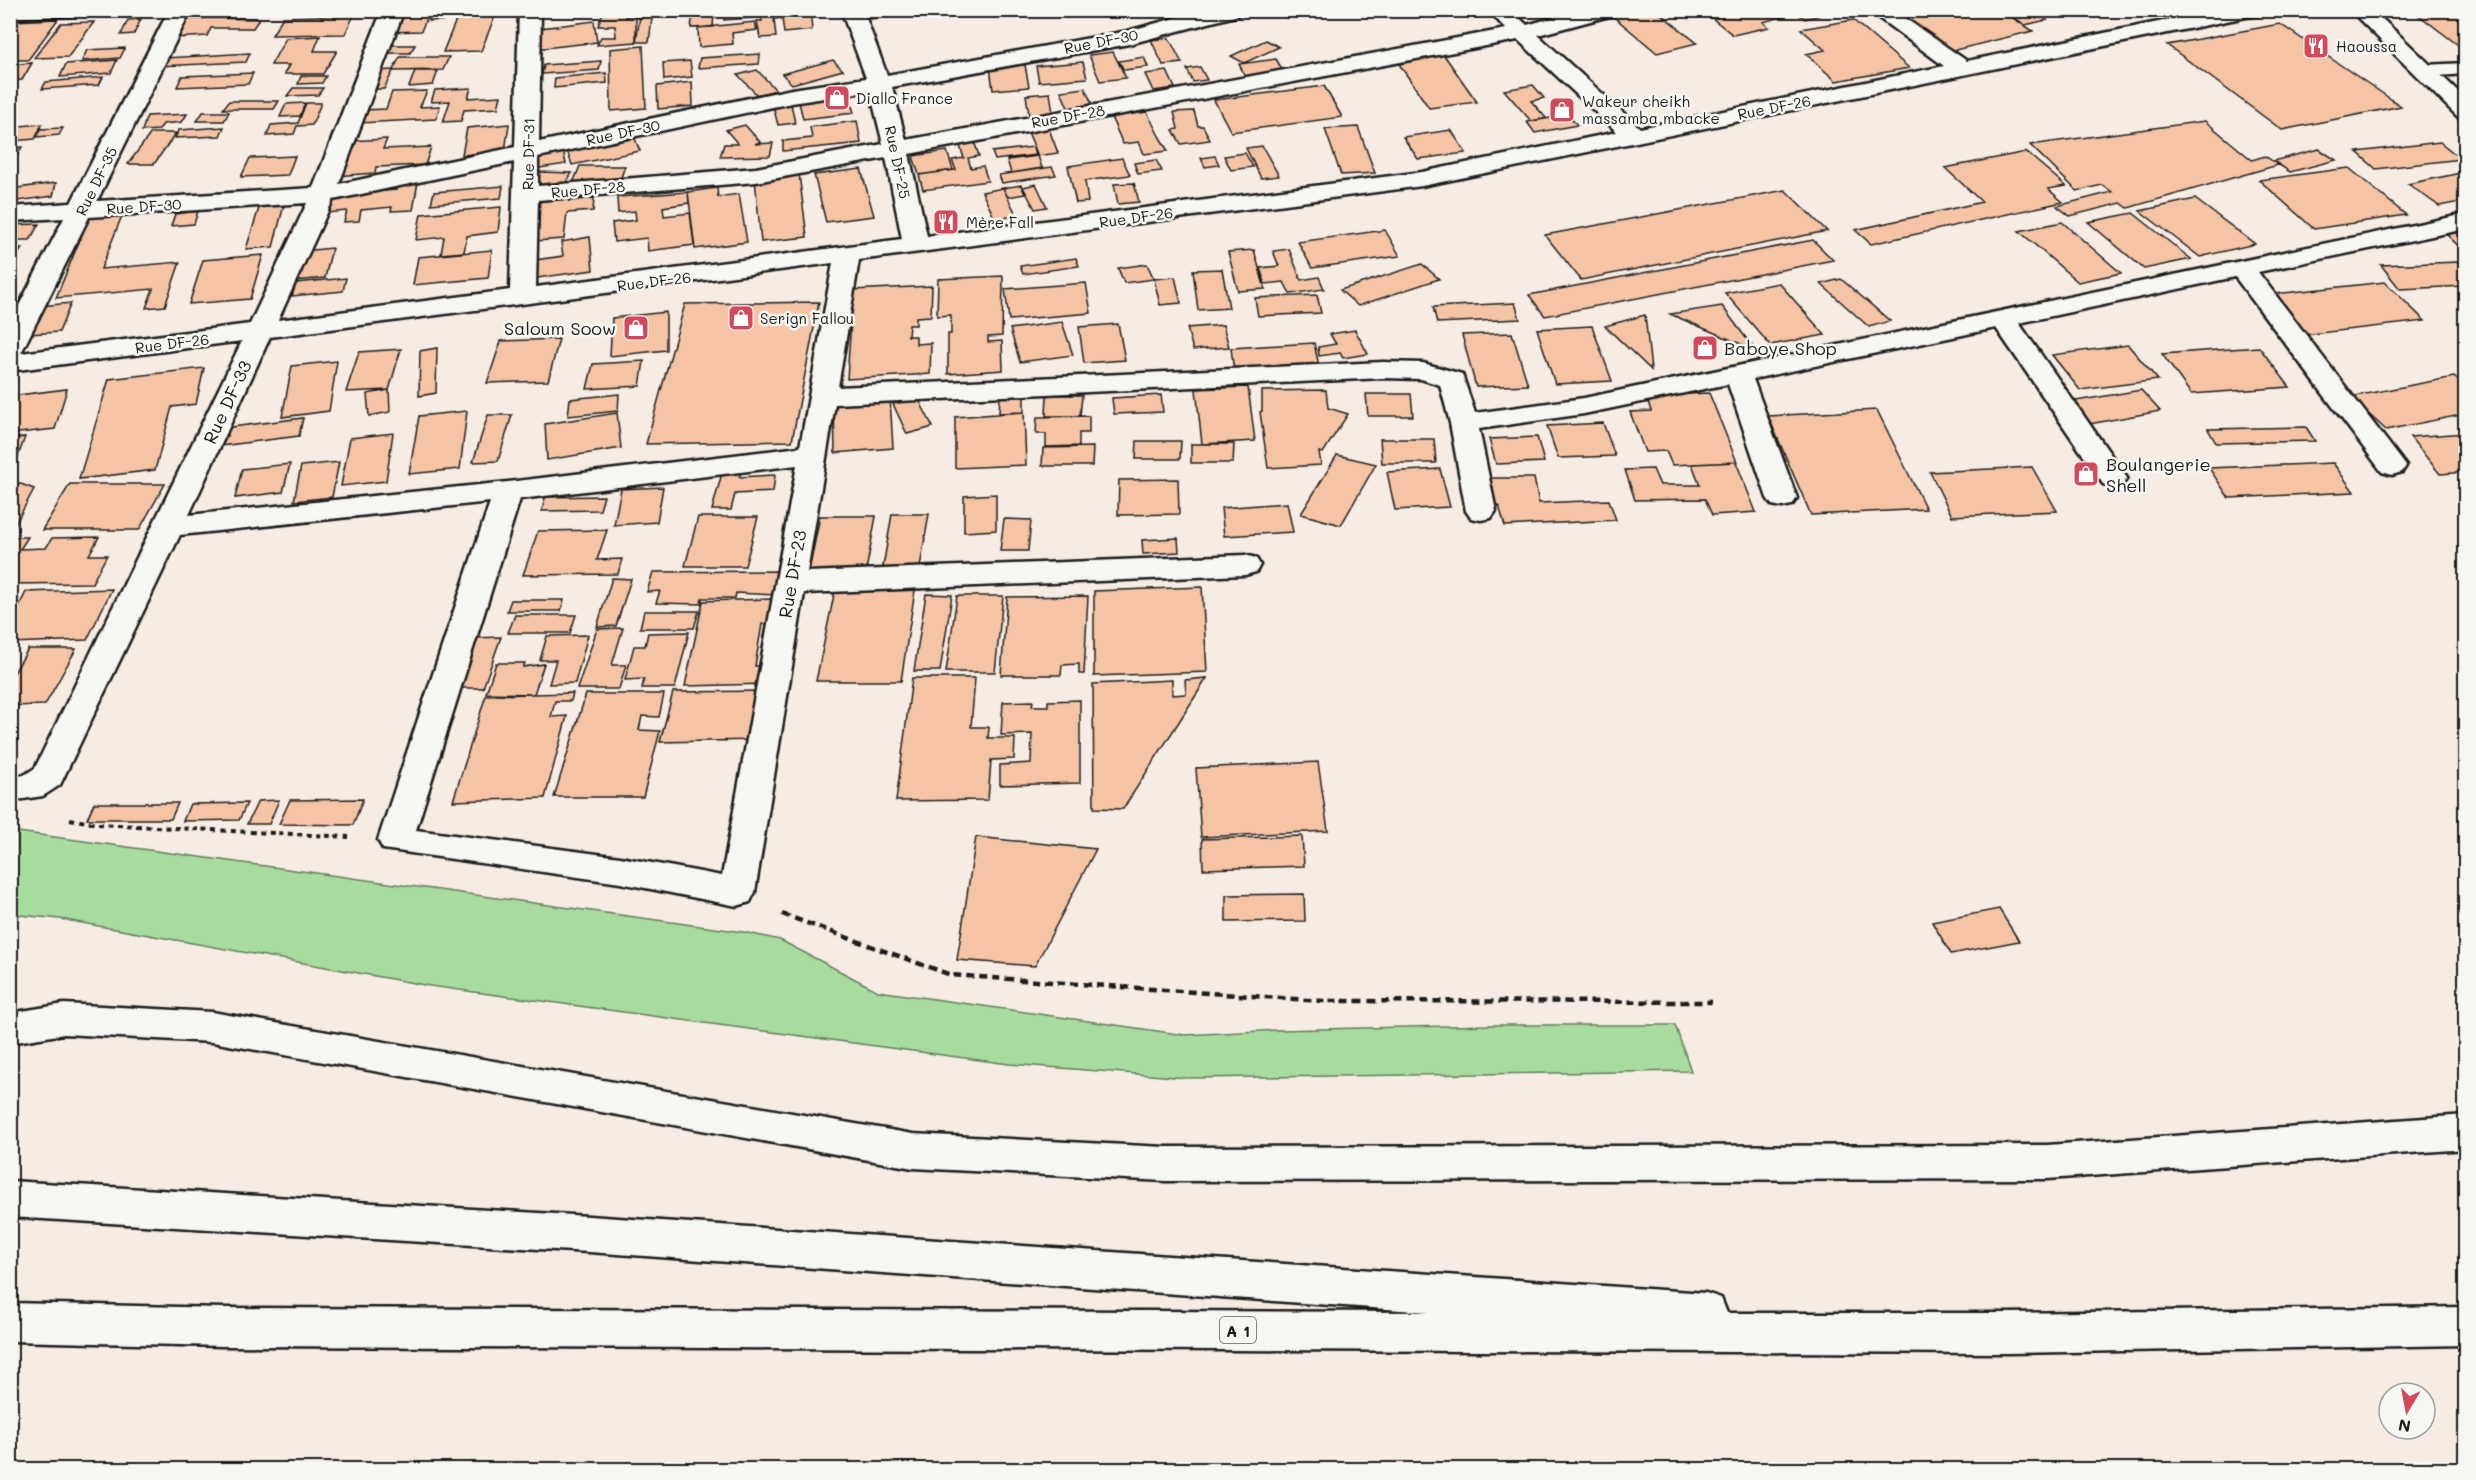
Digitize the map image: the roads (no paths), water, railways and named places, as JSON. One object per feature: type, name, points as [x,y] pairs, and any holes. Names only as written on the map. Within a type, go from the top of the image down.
[{"type":"main road","points":[[10,12],[68,10]]},
{"type":"main road","name":"Rue DF-35","points":[[10,350],[180,10]]},
{"type":"main road","name":"Rue DF-33","points":[[25,787],[48,776],[169,527],[323,195],[393,10]]},
{"type":"main road","name":"Rue DF-31","points":[[523,298],[530,10]]},
{"type":"main road","name":"Rue DF-25","points":[[852,10],[879,83],[896,148],[916,246]]},
{"type":"main road","name":"Rue DF-30","points":[[10,214],[323,195],[792,96],[879,83],[1130,37],[1231,10]]},
{"type":"main road","points":[[1498,10],[1635,136]]},
{"type":"main road","name":"Rue DF-28","points":[[527,194],[756,175],[1524,32],[1605,10]]},
{"type":"main road","points":[[1878,10],[1963,69]]},
{"type":"main road","name":"Rue DF-26","points":[[10,363],[847,256],[1422,179],[2251,10]]},
{"type":"main road","points":[[2360,10],[2466,112]]},
{"type":"main road","points":[[1464,423],[1584,406],[1738,375],[2466,221]]},
{"type":"main road","name":"Rue DF-23","points":[[508,491],[395,840],[621,870],[737,892],[847,256]]},
{"type":"main road","points":[[2241,268],[2392,466]]},
{"type":"main road","points":[[2003,319],[2113,478]]},
{"type":"main road","points":[[823,396],[1383,370],[1424,371],[1452,380],[1464,423],[1481,511]]},
{"type":"main road","points":[[1738,375],[1782,498]]},
{"type":"main road","points":[[169,527],[508,491],[813,454]]},
{"type":"main road","points":[[791,583],[1245,565]]},
{"type":"main road","points":[[10,1028],[63,1019],[212,1027],[913,1151],[1165,1164],[2047,1162],[2466,1132]]},
{"type":"main road","points":[[10,1199],[601,1234],[2007,1333]]},
{"type":"main road","name":"A 1","points":[[10,1322],[223,1327],[2007,1333],[2466,1326]]},
{"type":"lane","points":[[2423,71],[2466,68]]},
{"type":"place","name":"Haoussa","points":[[2316,46]]},
{"type":"place","name":"Diallo France","points":[[837,98]]},
{"type":"place","name":"Wakeur cheikh massamba mbacke","points":[[1562,110]]},
{"type":"place","name":"Mère Fall","points":[[946,222]]},
{"type":"place","name":"Serign Fallou","points":[[741,318]]},
{"type":"place","name":"Saloum Soow","points":[[636,328]]},
{"type":"place","name":"Baboye Shop","points":[[1705,348]]},
{"type":"place","name":"Boulangerie Shell","points":[[2086,474]]}]
